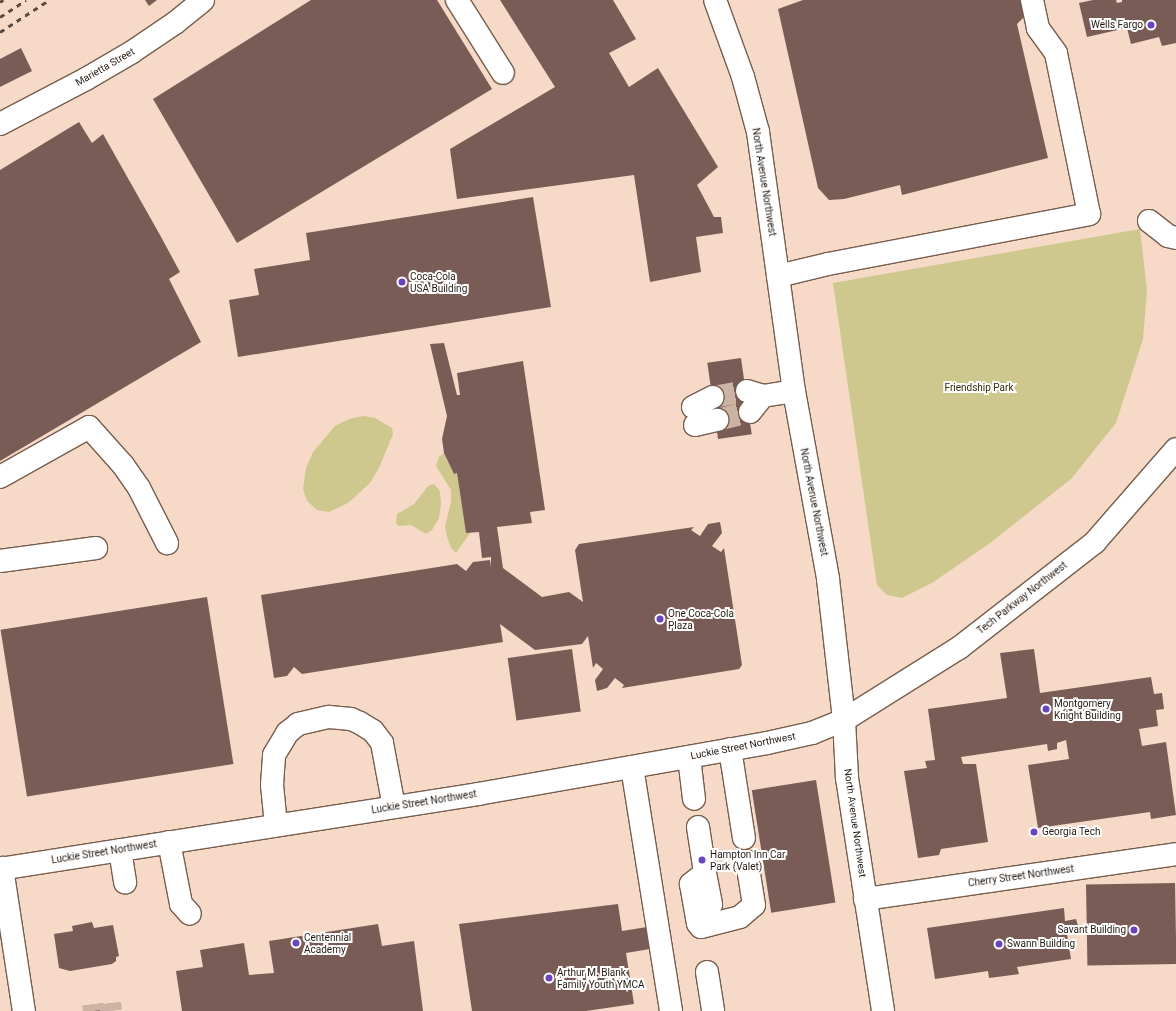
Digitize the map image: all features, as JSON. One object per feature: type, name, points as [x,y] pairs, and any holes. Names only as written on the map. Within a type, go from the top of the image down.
[{"type":"main road","name":"Marietta Street","points":[[0,124],[86,79],[132,52],[175,22],[203,0]]},
{"type":"main road","points":[[457,0],[503,73]]},
{"type":"main road","name":"North Avenue Northwest","points":[[715,0],[743,77],[758,132],[794,391],[826,564],[844,720],[847,778],[883,1011]]},
{"type":"main road","points":[[778,276],[828,264],[1089,214],[1056,53],[1038,28],[1032,0]]},
{"type":"main road","points":[[1149,221],[1168,236],[1176,238]]},
{"type":"main road","points":[[753,400],[794,391]]},
{"type":"main road","points":[[713,397],[694,416],[717,420]]},
{"type":"main road","points":[[0,478],[89,427],[123,465],[139,488],[167,543]]},
{"type":"main road","name":"Tech Parkway Northwest","points":[[844,720],[959,648],[1095,542],[1176,449]]},
{"type":"main road","points":[[0,560],[96,548]]},
{"type":"main road","points":[[276,825],[272,785],[274,755],[287,733],[298,724],[329,717],[346,718],[360,723],[373,731],[382,743],[394,807]]},
{"type":"main road","name":"Luckie Street Northwest","points":[[1,869],[478,794],[730,750],[812,733],[844,720]]},
{"type":"main road","points":[[730,750],[744,838]]},
{"type":"main road","points":[[689,757],[694,799]]},
{"type":"main road","points":[[632,767],[671,1011]]},
{"type":"main road","points":[[698,827],[711,904]]},
{"type":"main road","points":[[169,842],[181,904],[190,914]]},
{"type":"main road","points":[[120,850],[125,883]]},
{"type":"main road","name":"Cherry Street Northwest","points":[[865,899],[1176,854]]},
{"type":"main road","points":[[705,873],[691,884],[698,923],[701,927],[740,916],[754,905],[747,862]]},
{"type":"main road","points":[[1,869],[24,1011]]},
{"type":"main road","points":[[707,972],[713,1011]]},
{"type":"green space","name":"Friendship Park","points":[[1140,229],[1147,291],[1143,339],[1116,423],[1071,479],[990,543],[932,583],[902,598],[887,595],[877,585],[833,283]]},
{"type":"green space","points":[[363,416],[375,418],[392,428],[393,434],[379,468],[370,483],[348,503],[329,512],[317,510],[307,501],[303,489],[306,468],[313,452],[335,426],[349,419]]},
{"type":"green space","points":[[444,453],[454,474],[457,473],[466,533],[470,533],[456,553],[451,548],[445,526],[451,502],[451,490],[436,466],[439,457]]},
{"type":"green space","points":[[434,484],[440,491],[441,505],[439,518],[432,530],[426,534],[411,525],[398,526],[396,523],[397,514],[414,504],[428,486]]},
{"type":"building","points":[[145,0],[157,0],[149,6]]},
{"type":"building","points":[[311,0],[437,0],[492,89],[237,243],[153,99]]},
{"type":"building","points":[[500,0],[613,0],[636,39],[609,53],[629,87],[658,68],[718,167],[697,185],[714,217],[721,217],[723,233],[696,237],[701,272],[650,282],[634,175],[457,199],[450,149],[555,87]]},
{"type":"building","points":[[803,0],[1021,0],[1025,16],[1017,24],[1048,158],[902,195],[900,185],[844,199],[829,200],[818,188],[778,9]]},
{"type":"building","name":"Wells Fargo","points":[[1093,0],[1116,0],[1117,3],[1122,2],[1122,0],[1176,0],[1176,43],[1162,46],[1159,37],[1131,44],[1125,20],[1120,21],[1122,29],[1087,37],[1079,3]]},
{"type":"building","points":[[21,48],[32,71],[0,87],[0,59]]},
{"type":"building","points":[[79,122],[92,143],[103,134],[160,235],[180,272],[169,279],[201,342],[0,461],[0,170]]},
{"type":"building","name":"Coca-Cola USA Building","points":[[533,197],[551,307],[238,357],[229,300],[259,295],[254,269],[310,260],[306,233]]},
{"type":"building","points":[[444,343],[457,395],[460,395],[457,373],[523,361],[545,510],[530,512],[532,523],[497,527],[503,568],[542,597],[569,592],[583,602],[575,550],[579,544],[694,527],[691,530],[700,536],[708,524],[720,522],[722,533],[712,546],[721,552],[724,548],[742,665],[739,669],[622,688],[624,685],[615,678],[607,688],[597,691],[595,680],[603,669],[596,663],[593,668],[588,636],[582,644],[535,650],[500,624],[503,642],[302,674],[294,667],[287,676],[274,678],[261,595],[457,564],[466,571],[473,562],[490,560],[491,567],[491,557],[482,558],[479,532],[466,533],[457,473],[454,474],[444,453],[442,439],[447,416],[430,344]]},
{"type":"building","points":[[741,358],[752,434],[718,439],[707,363]]},
{"type":"building","points":[[207,597],[233,764],[27,797],[1,630]]},
{"type":"building","points":[[572,649],[581,711],[516,720],[508,658]]},
{"type":"building","points":[[1034,649],[1040,693],[1151,677],[1154,694],[1162,693],[1164,709],[1156,710],[1158,726],[1139,729],[1142,746],[1166,742],[1176,815],[1151,819],[1150,812],[1038,828],[1028,765],[1069,759],[1066,740],[1057,743],[1057,749],[1048,751],[1047,744],[961,757],[963,764],[976,764],[988,842],[941,849],[939,855],[918,858],[904,771],[927,768],[925,761],[935,760],[928,709],[1007,698],[1000,653]]},
{"type":"building","points":[[816,780],[835,902],[771,913],[752,790]]},
{"type":"building","name":"Savant Building","points":[[1175,883],[1176,964],[1087,966],[1086,885]]},
{"type":"building","name":"Arthur M. Blank Family Youth YMCA","points":[[618,904],[622,931],[647,927],[650,949],[626,953],[634,1004],[586,1011],[472,1011],[459,924]]},
{"type":"building","name":"Swann Building","points":[[1064,908],[1065,921],[1076,919],[1078,926],[1066,928],[1071,959],[1017,967],[1019,974],[989,978],[988,971],[935,979],[927,928]]},
{"type":"building","points":[[92,922],[94,928],[113,925],[119,956],[116,957],[116,961],[112,964],[70,971],[59,968],[54,934],[73,931],[72,926]]},
{"type":"building","points":[[378,924],[382,946],[414,941],[423,1011],[182,1011],[176,971],[203,967],[200,950],[244,943],[249,975],[274,973],[269,941]]},
{"type":"building","points":[[108,1008],[109,1011],[93,1011],[93,1010]]},
{"type":"tunnel","points":[[713,397],[747,391]]},
{"type":"tunnel","points":[[717,420],[750,412]]},
{"type":"tunnel","points":[[110,1003],[111,1011]]},
{"type":"tunnel","points":[[93,1004],[94,1011]]},
{"type":"railway","points":[[0,17],[26,0]]},
{"type":"railway","points":[[0,32],[49,0]]},
{"type":"place","name":"Wells Fargo","points":[[1151,25]]},
{"type":"place","name":"Coca-Cola USA Building","points":[[402,282]]},
{"type":"place","name":"One Coca-Cola Plaza","points":[[660,619]]},
{"type":"place","name":"Montgomery Knight Building","points":[[1046,709]]},
{"type":"place","name":"Georgia Tech","points":[[1034,832]]},
{"type":"place","name":"Hampton Inn Car Park (Valet)","points":[[702,860]]},
{"type":"place","name":"Savant Building","points":[[1134,930]]},
{"type":"place","name":"Centennial Academy","points":[[296,943]]},
{"type":"place","name":"Swann Building","points":[[999,944]]},
{"type":"place","name":"Arthur M. Blank Family Youth YMCA","points":[[549,978]]}]
